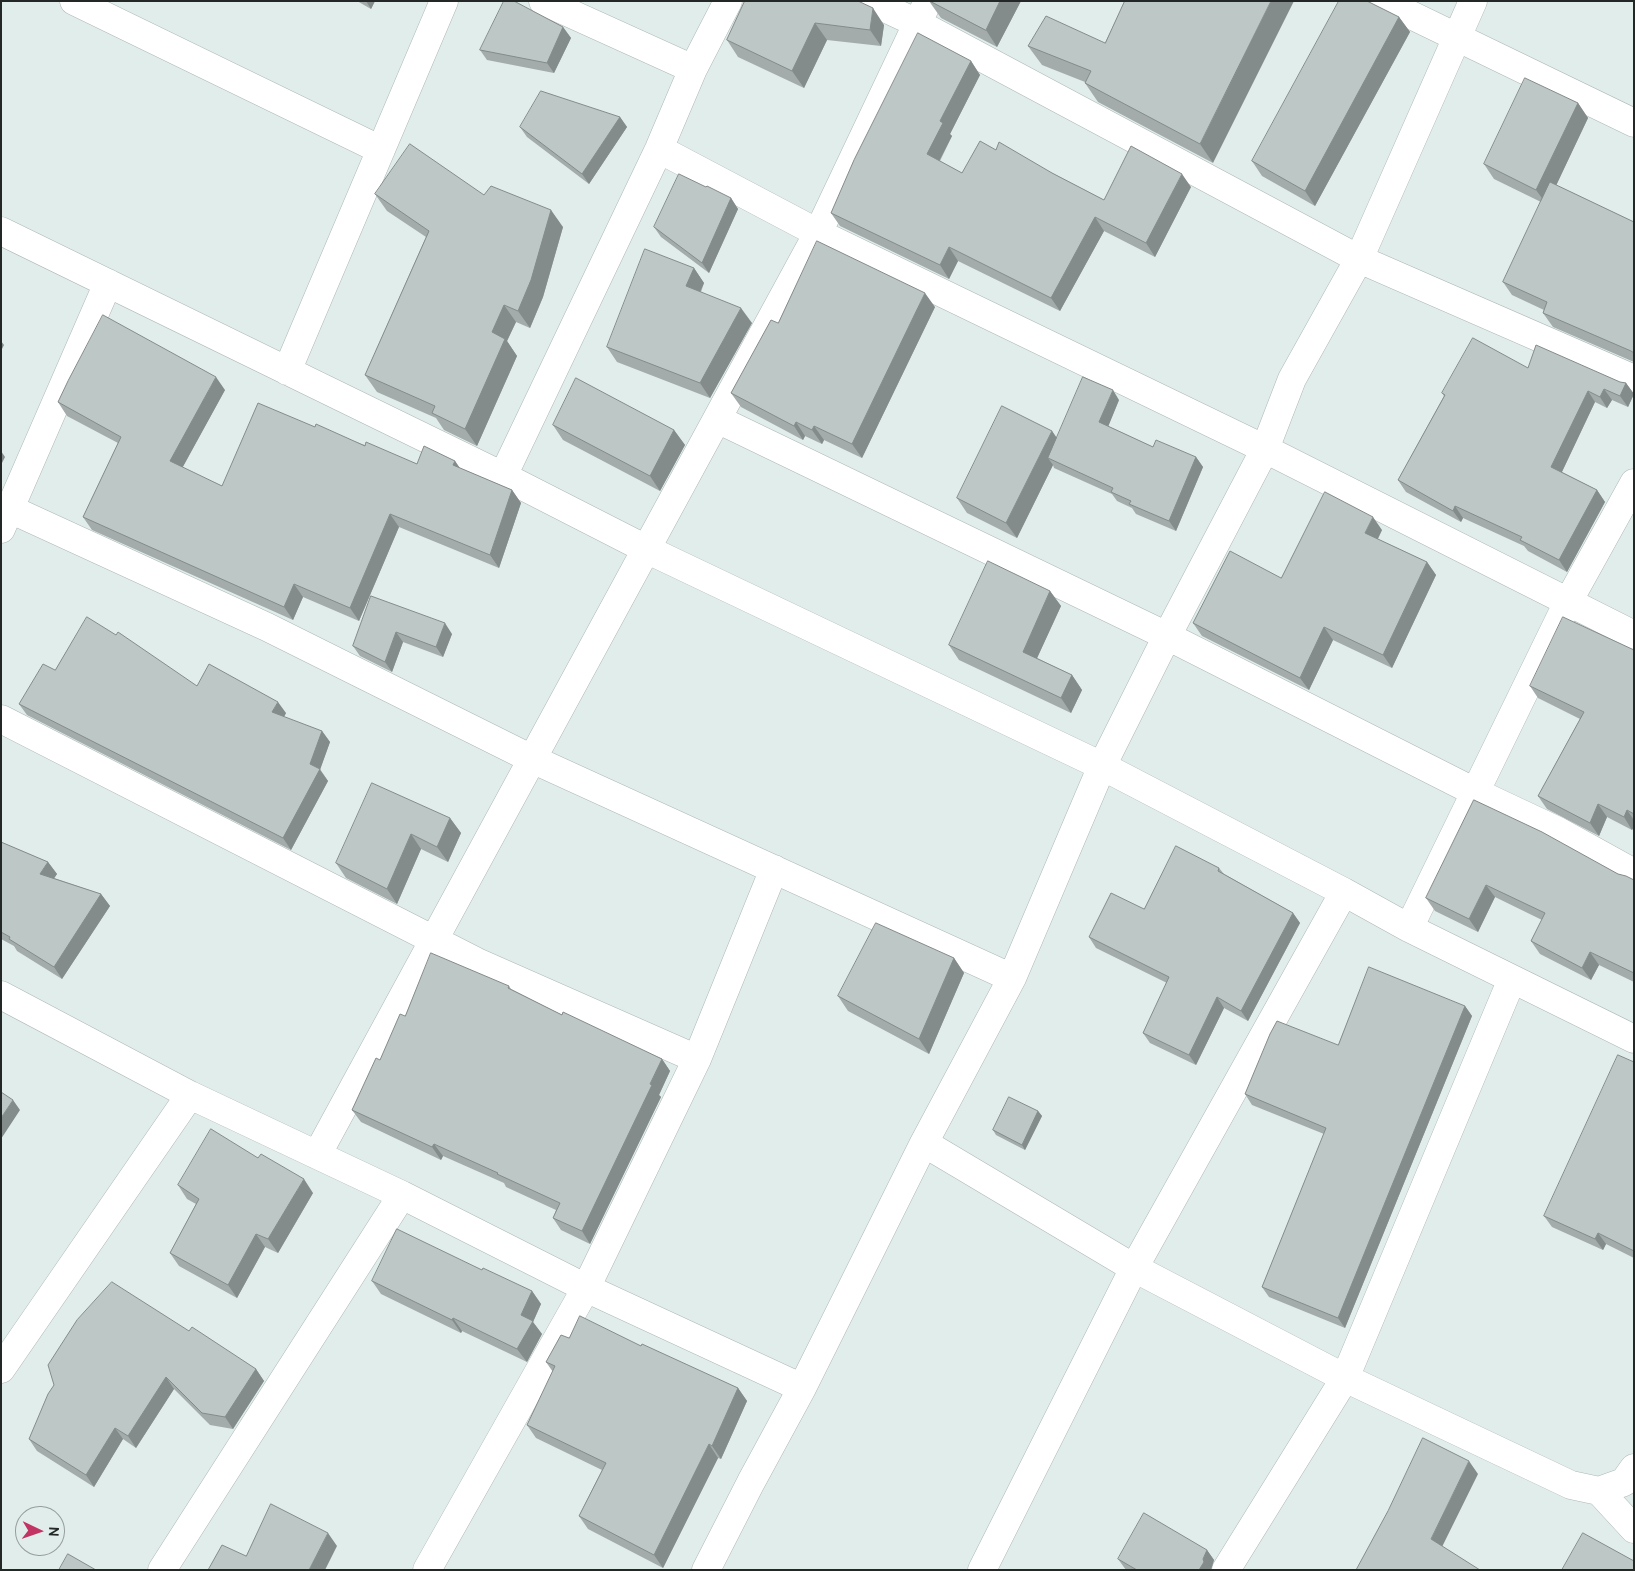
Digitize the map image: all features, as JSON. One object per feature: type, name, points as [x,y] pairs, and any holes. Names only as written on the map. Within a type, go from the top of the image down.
[{"type":"street","points":[[74,1],[381,150]]},
{"type":"street","points":[[287,371],[444,1]]},
{"type":"street","points":[[543,1],[693,69]]},
{"type":"street","points":[[503,476],[659,148],[693,69],[728,1]]},
{"type":"street","points":[[870,1],[922,12],[1359,259],[1634,379]]},
{"type":"street","points":[[1382,1],[1634,123]]},
{"type":"street","points":[[706,1570],[802,1388],[924,1143],[1012,978],[1102,766],[1167,636],[1265,449],[1292,379],[1359,259],[1473,1]]},
{"type":"street","points":[[317,1155],[818,233],[922,12]]},
{"type":"street","points":[[659,148],[818,233],[1265,449],[1634,635]]},
{"type":"street","points":[[1,231],[503,476],[646,549],[1102,766],[1344,892],[1409,928],[1634,1039]]},
{"type":"street","points":[[108,283],[6,519],[267,628],[532,759],[1012,978]]},
{"type":"street","points":[[717,419],[1167,636],[1475,792],[1558,831],[1634,872]]},
{"type":"street","points":[[1409,928],[1568,602],[1634,483]]},
{"type":"street","points":[[1,719],[477,962],[697,1059]]},
{"type":"street","points":[[427,1570],[586,1288],[697,1059],[774,869]]},
{"type":"street","points":[[982,1570],[1134,1268],[1344,892]]},
{"type":"street","points":[[1226,1570],[1345,1378],[1512,979]]},
{"type":"street","points":[[1,995],[190,1094],[402,1195],[586,1288],[802,1388]]},
{"type":"street","points":[[1,1369],[190,1094]]},
{"type":"street","points":[[924,1143],[1134,1268],[1345,1378],[1571,1485],[1599,1491],[1624,1482],[1634,1468]]},
{"type":"street","points":[[162,1570],[402,1195]]},
{"type":"street","points":[[1599,1491],[1634,1529]]},
{"type":"building","points":[[504,1],[514,1],[563,27],[547,63],[480,50]]},
{"type":"building","points":[[745,1],[858,1],[873,8],[870,30],[815,23],[792,71],[727,40]]},
{"type":"building","points":[[930,1],[1000,1],[986,30]]},
{"type":"building","points":[[1125,1],[1271,1],[1200,144],[1085,83],[1091,71],[1028,46],[1046,16],[1105,43]]},
{"type":"building","points":[[1339,1],[1367,1],[1399,17],[1305,191],[1252,161]]},
{"type":"building","points":[[918,33],[971,61],[940,121],[943,123],[927,154],[962,173],[980,141],[996,150],[999,142],[1052,173],[1104,200],[1131,146],[1182,174],[1146,243],[1095,217],[1051,298],[949,247],[940,265],[831,213],[854,160]]},
{"type":"building","points":[[1525,78],[1578,103],[1536,190],[1484,164]]},
{"type":"building","points":[[541,91],[620,117],[582,174],[520,127]]},
{"type":"building","points":[[410,144],[484,195],[491,186],[551,210],[531,280],[518,311],[504,305],[492,332],[505,339],[465,429],[432,413],[435,406],[365,375],[429,231],[375,194]]},
{"type":"building","points":[[679,174],[731,198],[702,263],[654,227]]},
{"type":"building","points":[[1550,182],[1634,222],[1634,353],[1543,313],[1547,302],[1503,282]]},
{"type":"building","points":[[817,241],[925,293],[852,444],[814,426],[812,430],[796,422],[794,426],[731,393],[771,320],[778,323]]},
{"type":"building","points":[[645,249],[694,268],[686,286],[741,308],[700,383],[607,347]]},
{"type":"building","points":[[103,315],[216,377],[170,461],[222,486],[258,403],[315,427],[316,424],[365,446],[366,442],[417,464],[424,446],[455,461],[453,465],[512,490],[490,555],[390,514],[350,608],[294,584],[284,607],[83,517],[121,437],[58,402]]},
{"type":"building","points":[[1473,338],[1528,368],[1536,345],[1626,383],[1620,396],[1604,389],[1600,397],[1588,391],[1551,467],[1597,490],[1559,560],[1520,540],[1522,537],[1455,506],[1453,511],[1398,480],[1445,395],[1442,393]]},
{"type":"building","points":[[1083,377],[1113,390],[1099,422],[1153,447],[1156,440],[1196,457],[1169,521],[1129,504],[1131,501],[1111,492],[1113,488],[1048,458]]},
{"type":"building","points":[[576,378],[674,430],[650,476],[553,425]]},
{"type":"building","points":[[1002,406],[1052,431],[1006,523],[957,498]]},
{"type":"building","points":[[1325,492],[1373,517],[1365,533],[1427,562],[1383,655],[1324,627],[1300,678],[1193,623],[1230,551],[1281,578]]},
{"type":"building","points":[[988,561],[1050,591],[1023,652],[1072,675],[1061,698],[949,645]]},
{"type":"building","points":[[371,596],[445,623],[436,647],[396,632],[385,662],[353,646]]},
{"type":"building","points":[[87,617],[116,635],[118,632],[197,686],[209,664],[278,702],[272,712],[322,731],[310,764],[320,769],[283,838],[19,704],[43,664],[55,670]]},
{"type":"building","points":[[1563,617],[1634,650],[1634,814],[1627,810],[1624,817],[1598,804],[1590,823],[1538,796],[1584,712],[1530,686]]},
{"type":"building","points":[[372,783],[450,818],[437,847],[411,834],[387,889],[336,863]]},
{"type":"building","points":[[1474,800],[1542,832],[1618,874],[1634,880],[1634,973],[1590,952],[1582,968],[1531,941],[1545,913],[1486,885],[1469,919],[1426,898]]},
{"type":"building","points":[[1,842],[48,862],[40,874],[101,894],[54,967],[1,932]]},
{"type":"building","points":[[1176,846],[1219,868],[1218,871],[1293,913],[1241,1011],[1217,997],[1189,1055],[1143,1033],[1169,977],[1089,937],[1111,893],[1144,909]]},
{"type":"building","points":[[876,923],[954,958],[919,1039],[838,996]]},
{"type":"building","points":[[431,953],[509,986],[508,988],[562,1015],[563,1012],[662,1059],[650,1084],[652,1085],[582,1231],[553,1218],[560,1203],[434,1144],[432,1147],[352,1110],[376,1058],[380,1060],[400,1014],[405,1016]]},
{"type":"building","points":[[1369,967],[1465,1006],[1338,1318],[1262,1287],[1326,1128],[1245,1094],[1277,1021],[1338,1045]]},
{"type":"building","points":[[1618,1055],[1634,1062],[1634,1251],[1598,1233],[1595,1239],[1544,1216]]},
{"type":"building","points":[[1,1092],[13,1100],[1,1118]]},
{"type":"building","points":[[1009,1097],[1038,1111],[1022,1145],[993,1130]]},
{"type":"building","points":[[211,1129],[258,1158],[261,1154],[304,1179],[268,1239],[256,1234],[228,1285],[170,1253],[199,1199],[178,1185]]},
{"type":"building","points":[[397,1229],[482,1270],[483,1268],[532,1291],[521,1315],[533,1321],[517,1349],[372,1281]]},
{"type":"building","points":[[112,1282],[189,1331],[192,1327],[256,1369],[225,1417],[202,1413],[166,1377],[128,1436],[115,1428],[86,1475],[29,1439],[48,1394],[54,1385],[48,1365],[77,1320]]},
{"type":"building","points":[[580,1316],[641,1346],[642,1344],[738,1388],[712,1446],[709,1444],[654,1555],[579,1516],[606,1463],[527,1425],[555,1366],[546,1362],[561,1335],[569,1338]]},
{"type":"building","points":[[1423,1438],[1469,1461],[1431,1539],[1480,1570],[1356,1570],[1388,1511]]},
{"type":"building","points":[[271,1504],[328,1533],[309,1570],[208,1570],[222,1545],[246,1556]]},
{"type":"building","points":[[1144,1513],[1207,1550],[1203,1559],[1204,1562],[1199,1570],[1137,1570],[1118,1559]]},
{"type":"building","points":[[1583,1533],[1634,1561],[1634,1570],[1562,1570]]},
{"type":"building","points":[[68,1554],[96,1570],[59,1570]]}]
